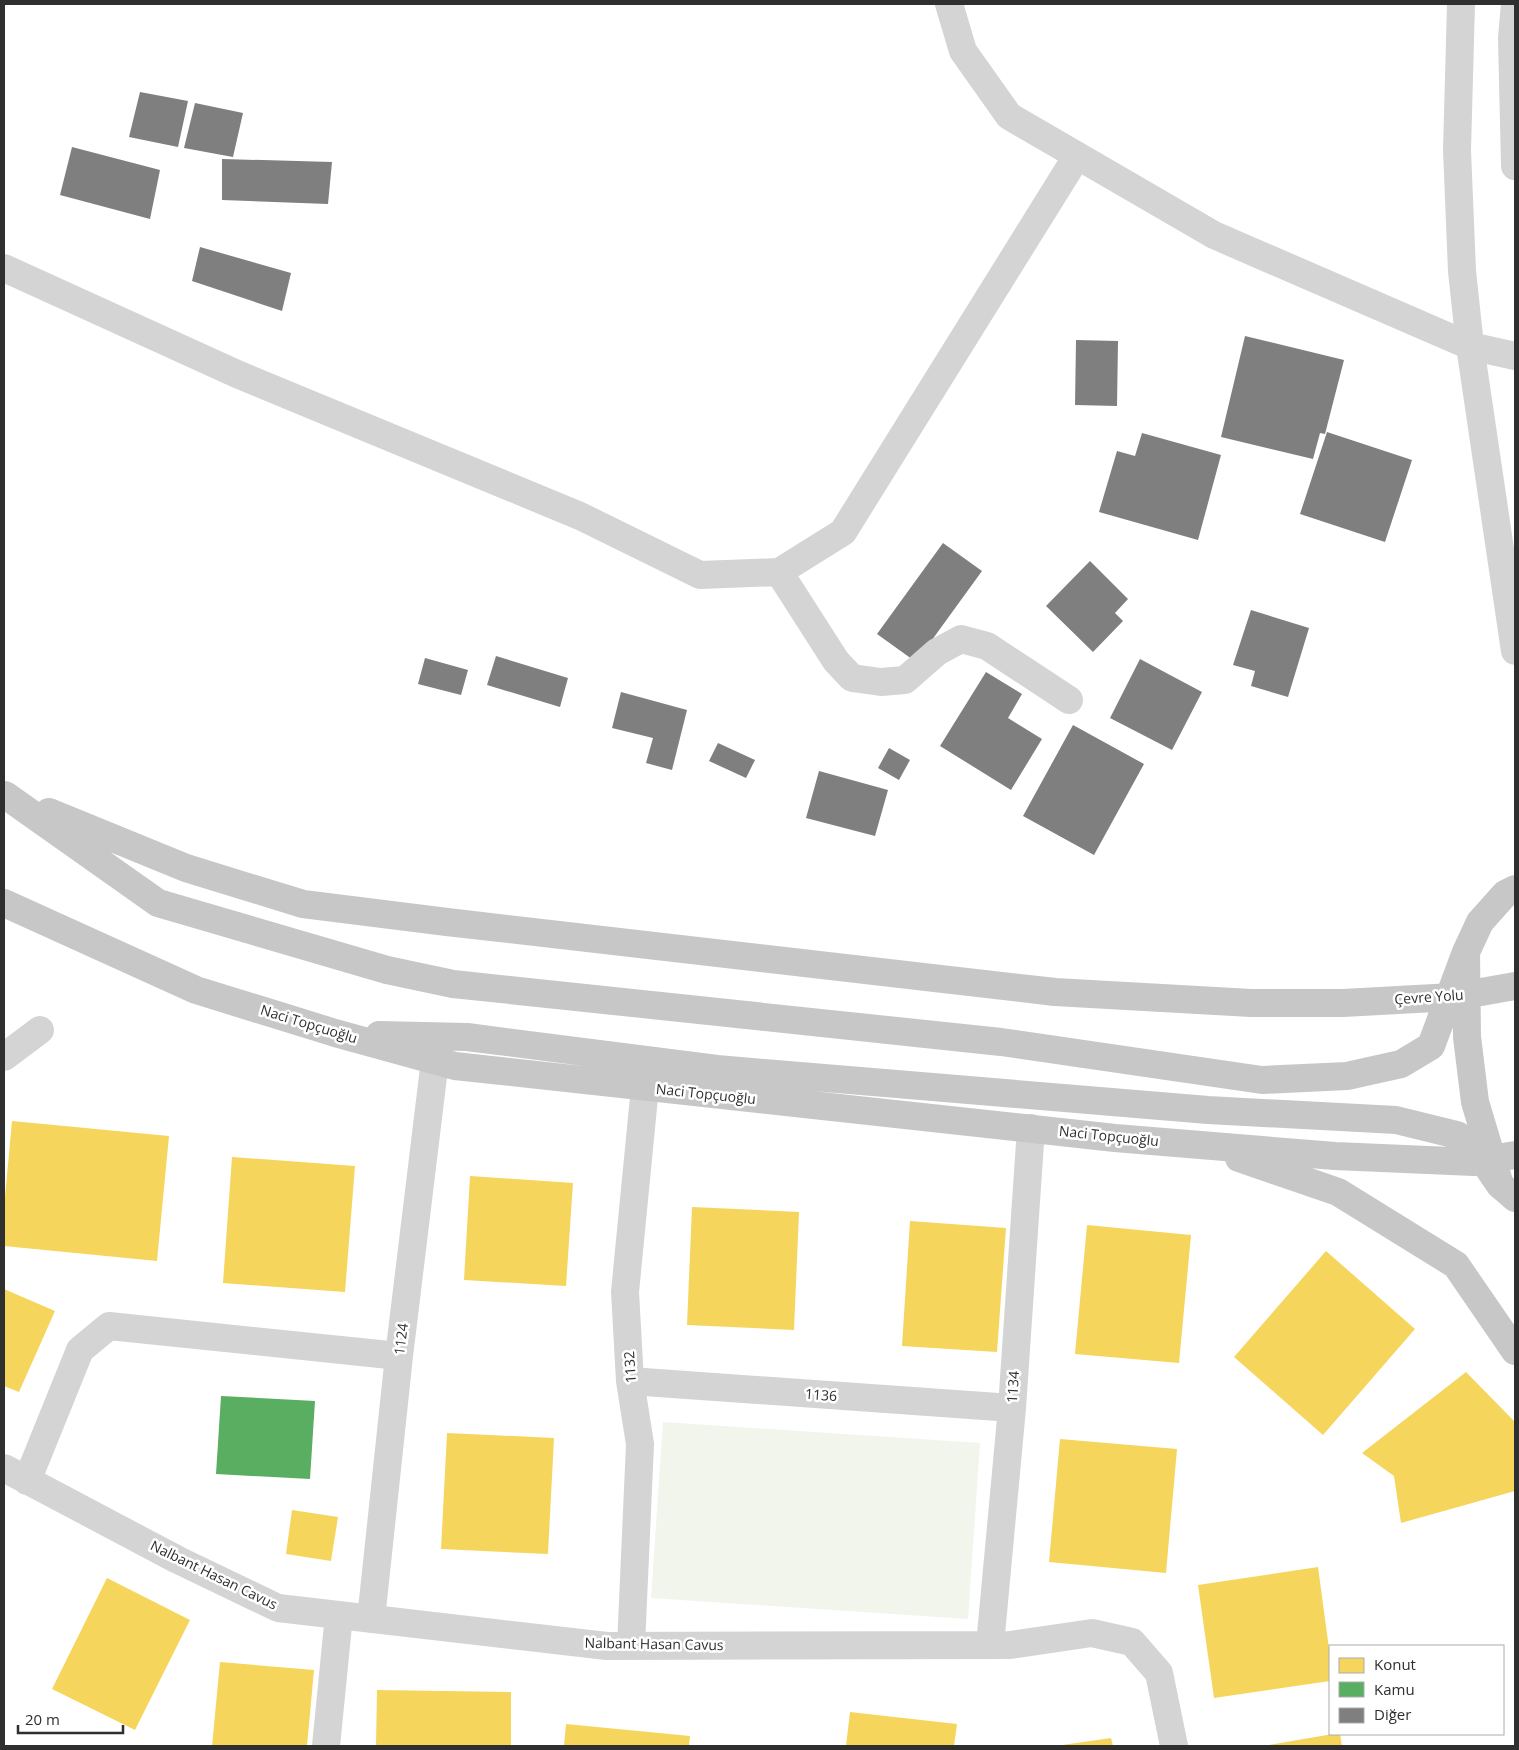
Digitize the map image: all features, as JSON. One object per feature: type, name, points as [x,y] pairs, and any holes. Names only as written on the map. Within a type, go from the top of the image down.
[{"type":"main road","points":[[5,794],[158,903],[387,970],[454,984],[1001,1042],[1262,1080],[1347,1076],[1401,1064],[1430,1046],[1466,952],[1480,922],[1505,894],[1515,889]]},
{"type":"main road","name":"Çevre Yolu","points":[[5,794],[186,868],[303,904],[1055,992],[1251,1004],[1343,1003],[1454,997],[1515,986]]},
{"type":"main road","name":"Naci Topçuoğlu","points":[[4,903],[196,990],[335,1033],[455,1066],[1116,1138],[1335,1156],[1437,1162],[1474,1162],[1515,1155]]},
{"type":"main road","points":[[1466,952],[1467,1037],[1475,1102],[1508,1192]]},
{"type":"main road","points":[[335,1033],[467,1037],[717,1069],[1208,1110],[1396,1120],[1457,1135],[1472,1144],[1508,1192]]},
{"type":"main road","points":[[1200,1145],[1338,1192],[1456,1265],[1515,1351]]},
{"type":"street","points":[[949,4],[963,51],[1009,116],[1214,235],[1470,346],[1515,356]]},
{"type":"street","points":[[1461,4],[1457,150],[1462,271],[1470,346],[1515,651]]},
{"type":"street","points":[[1515,4],[1512,38],[1515,166]]},
{"type":"street","points":[[4,268],[237,374],[580,516],[700,575],[779,572],[843,532],[1077,156]]},
{"type":"street","points":[[779,572],[836,661],[852,678],[881,682],[905,680],[937,652],[961,639],[987,646],[1069,700]]},
{"type":"street","points":[[4,1057],[40,1030]]},
{"type":"street","name":"1124","points":[[371,1619],[399,1356],[435,1060]]},
{"type":"street","name":"1132","points":[[631,1646],[640,1444],[630,1381],[625,1292],[645,1087]]},
{"type":"street","name":"1134","points":[[990,1645],[1012,1408],[1031,1128]]},
{"type":"street","points":[[27,1481],[80,1350],[109,1326],[399,1356]]},
{"type":"street","name":"1136","points":[[630,1381],[1012,1408]]},
{"type":"street","name":"Nalbant Hasan Cavus","points":[[4,1468],[178,1560],[278,1608],[606,1646],[1010,1645],[1092,1633],[1132,1642],[1159,1673],[1174,1746]]},
{"type":"street","points":[[326,1746],[340,1615]]},
{"type":"shaded area","points":[[663,1422],[980,1443],[968,1619],[651,1598]]},
{"type":"building: Konut","points":[[12,1121],[169,1136],[157,1261],[4,1246],[4,1208]]},
{"type":"building: Konut","points":[[232,1157],[355,1166],[345,1292],[223,1283]]},
{"type":"building: Konut","points":[[470,1176],[573,1183],[566,1286],[464,1280]]},
{"type":"building: Konut","points":[[692,1207],[799,1212],[794,1330],[687,1325]]},
{"type":"building: Konut","points":[[910,1221],[1006,1228],[997,1352],[902,1346]]},
{"type":"building: Konut","points":[[1087,1225],[1191,1235],[1179,1363],[1075,1354]]},
{"type":"building: Konut","points":[[1326,1251],[1415,1329],[1323,1435],[1234,1357]]},
{"type":"building: Konut","points":[[4,1289],[55,1311],[19,1392],[4,1386]]},
{"type":"building: Konut","points":[[1466,1372],[1515,1422],[1515,1491],[1401,1523],[1394,1476],[1362,1453]]},
{"type":"building: Konut","points":[[447,1433],[554,1438],[548,1554],[441,1549]]},
{"type":"building: Konut","points":[[1060,1439],[1177,1449],[1166,1573],[1049,1562]]},
{"type":"building: Konut","points":[[292,1510],[338,1517],[331,1561],[286,1554]]},
{"type":"building: Konut","points":[[1318,1567],[1329,1649],[1329,1681],[1214,1698],[1198,1585]]},
{"type":"building: Konut","points":[[107,1578],[190,1620],[135,1730],[52,1689]]},
{"type":"building: Konut","points":[[220,1662],[314,1670],[307,1746],[212,1746]]},
{"type":"building: Konut","points":[[377,1690],[511,1692],[511,1746],[376,1746]]},
{"type":"building: Konut","points":[[850,1712],[957,1724],[954,1746],[846,1746]]},
{"type":"building: Konut","points":[[566,1724],[690,1736],[689,1746],[564,1746]]},
{"type":"building: Konut","points":[[1329,1735],[1340,1735],[1342,1746],[1263,1746]]},
{"type":"building: Konut","points":[[1111,1738],[1113,1746],[1062,1746],[1062,1745]]},
{"type":"building: Kamu","points":[[221,1396],[315,1401],[310,1479],[216,1474]]},
{"type":"building: Diğer","points":[[140,92],[188,101],[178,147],[129,137]]},
{"type":"building: Diğer","points":[[195,103],[243,113],[233,157],[184,148]]},
{"type":"building: Diğer","points":[[72,147],[160,170],[150,219],[60,195]]},
{"type":"building: Diğer","points":[[222,159],[332,162],[328,204],[222,200]]},
{"type":"building: Diğer","points":[[200,247],[291,273],[282,311],[192,281]]},
{"type":"building: Diğer","points":[[1245,336],[1344,360],[1325,434],[1320,433],[1313,459],[1221,437]]},
{"type":"building: Diğer","points":[[1076,340],[1118,341],[1117,406],[1075,405]]},
{"type":"building: Diğer","points":[[1327,432],[1412,460],[1385,542],[1300,514]]},
{"type":"building: Diğer","points":[[1142,433],[1221,455],[1198,540],[1099,512],[1117,451],[1135,456]]},
{"type":"building: Diğer","points":[[943,543],[982,571],[916,662],[877,634]]},
{"type":"building: Diğer","points":[[1090,561],[1128,599],[1115,613],[1123,621],[1093,652],[1046,606]]},
{"type":"building: Diğer","points":[[1251,610],[1309,628],[1288,697],[1251,686],[1255,671],[1233,665]]},
{"type":"building: Diğer","points":[[496,656],[568,678],[560,707],[487,685]]},
{"type":"building: Diğer","points":[[425,658],[468,670],[461,695],[418,684]]},
{"type":"building: Diğer","points":[[1140,659],[1202,692],[1172,750],[1110,718]]},
{"type":"building: Diğer","points":[[986,672],[1022,694],[1008,718],[1042,739],[1011,790],[940,746]]},
{"type":"building: Diğer","points":[[621,692],[687,710],[672,770],[646,763],[653,738],[612,728]]},
{"type":"building: Diğer","points":[[1073,725],[1144,764],[1094,855],[1023,816]]},
{"type":"building: Diğer","points":[[718,743],[755,760],[746,778],[709,761]]},
{"type":"building: Diğer","points":[[889,748],[910,760],[899,780],[878,768]]},
{"type":"building: Diğer","points":[[819,771],[888,790],[875,836],[806,818]]}]
